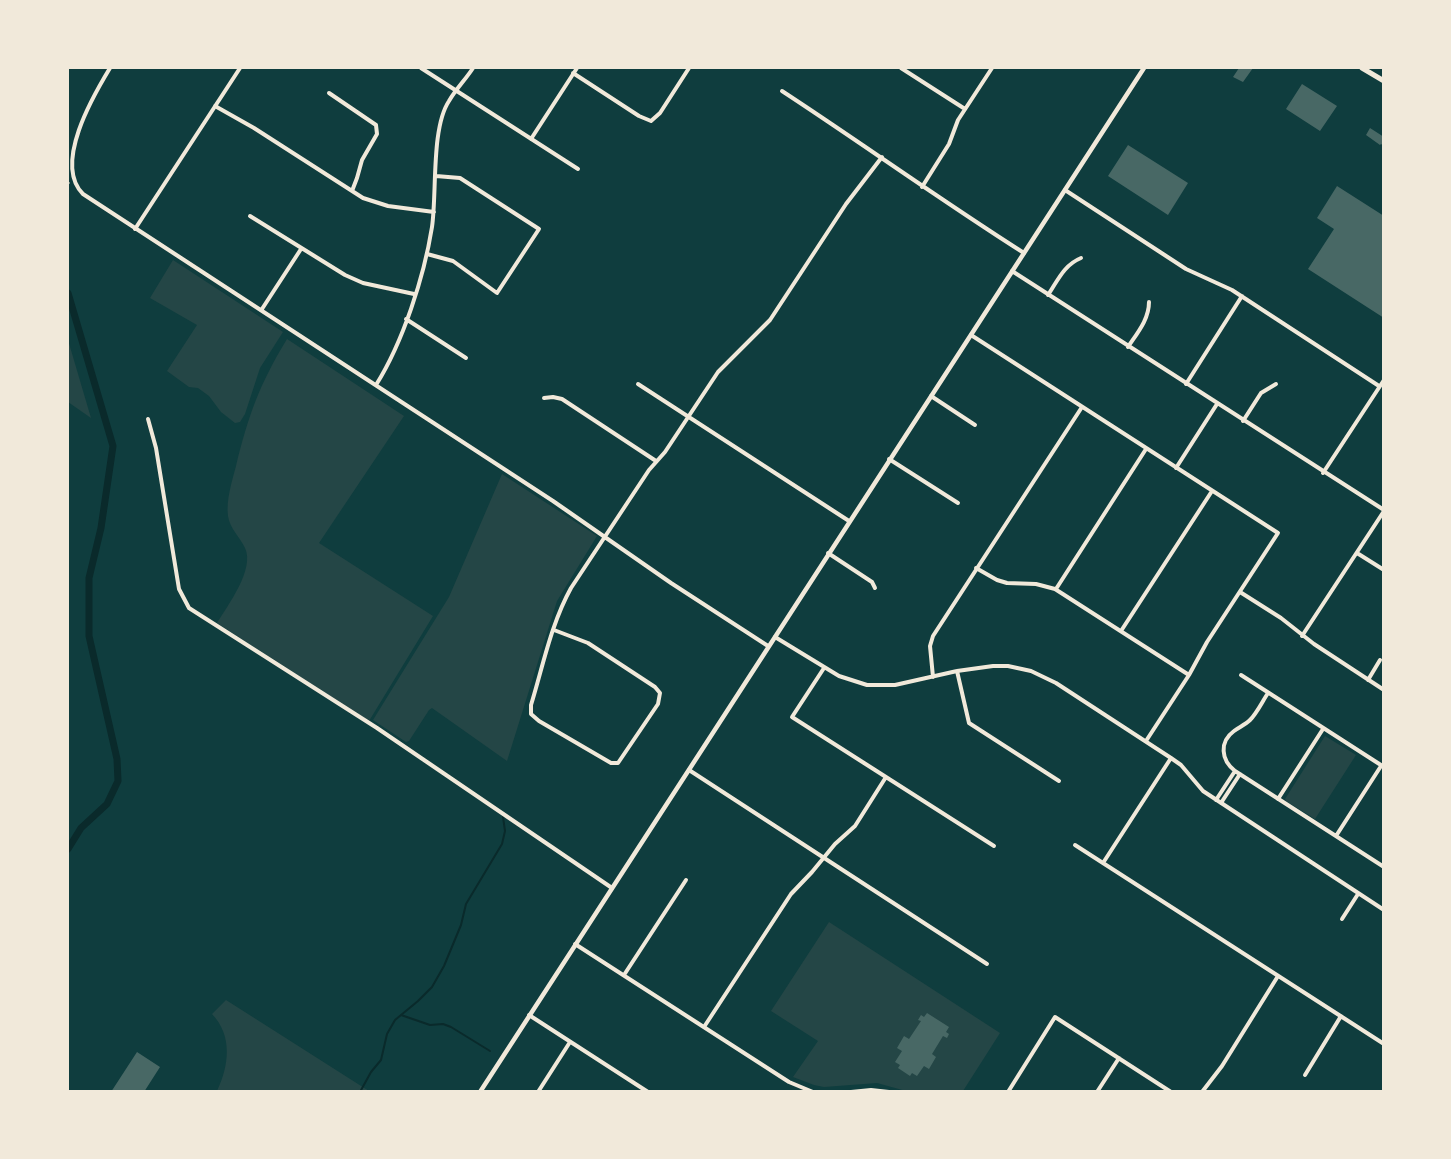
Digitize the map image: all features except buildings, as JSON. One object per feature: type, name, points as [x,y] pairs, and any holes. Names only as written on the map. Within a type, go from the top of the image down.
[{"type":"main road","points":[[1362,68],[1383,81]]},
{"type":"street","points":[[110,68],[90,107],[75,146],[72,166],[76,184],[87,197],[262,309],[768,646]]},
{"type":"street","points":[[135,229],[240,68]]},
{"type":"street","points":[[421,68],[578,169]]},
{"type":"street","points":[[376,385],[390,360],[406,319],[427,254],[434,212],[440,126],[448,101],[473,68]]},
{"type":"street","points":[[531,139],[577,68]]},
{"type":"street","points":[[573,74],[651,122],[660,113],[689,68]]},
{"type":"street","points":[[901,68],[965,109]]},
{"type":"street","points":[[922,187],[949,144],[956,123],[992,68]]},
{"type":"street","points":[[480,1092],[1144,68]]},
{"type":"street","points":[[782,92],[1024,253]]},
{"type":"street","points":[[329,93],[373,121],[377,130],[362,160],[352,190]]},
{"type":"street","points":[[214,106],[255,128],[363,198],[388,206],[434,212]]},
{"type":"street","points":[[554,630],[588,643],[655,687],[660,696],[652,713],[618,763],[611,762],[539,721],[531,714],[531,705],[554,630],[567,596],[656,460],[665,452],[724,366],[770,320],[846,204],[882,157]]},
{"type":"street","points":[[427,254],[453,261],[497,293],[539,229],[460,178],[436,176]]},
{"type":"street","points":[[1065,190],[1186,269],[1222,284],[1379,386]]},
{"type":"street","points":[[250,216],[330,267],[363,283],[414,294]]},
{"type":"street","points":[[262,309],[301,249]]},
{"type":"street","points":[[1048,295],[1066,268],[1072,262],[1082,258]]},
{"type":"street","points":[[1011,271],[1383,511],[1302,636]]},
{"type":"street","points":[[1186,384],[1242,297]]},
{"type":"street","points":[[1128,347],[1145,321],[1149,311],[1149,302]]},
{"type":"street","points":[[406,319],[466,358]]},
{"type":"street","points":[[970,334],[1278,533],[1146,741]]},
{"type":"street","points":[[1323,473],[1383,380]]},
{"type":"street","points":[[638,384],[849,521]]},
{"type":"street","points":[[1243,421],[1261,393],[1276,384]]},
{"type":"street","points":[[930,396],[975,425]]},
{"type":"street","points":[[544,398],[562,399],[656,460]]},
{"type":"street","points":[[1176,468],[1217,404]]},
{"type":"street","points":[[933,677],[930,646],[933,636],[1082,407]]},
{"type":"street","points":[[148,419],[156,448],[179,589],[189,608],[377,728],[612,888]]},
{"type":"street","points":[[1056,589],[1146,449]]},
{"type":"street","points":[[889,459],[958,503]]},
{"type":"street","points":[[1121,631],[1212,491]]},
{"type":"street","points":[[828,553],[872,582],[875,588]]},
{"type":"street","points":[[1357,553],[1383,570]]},
{"type":"street","points":[[976,568],[1007,583],[1036,584],[1056,589],[1189,675]]},
{"type":"street","points":[[1240,592],[1383,690]]},
{"type":"street","points":[[774,636],[838,676],[874,686],[895,685],[957,671],[1000,666],[1031,671],[1056,683],[1172,758],[1181,765],[1198,787],[1216,800],[1383,910]]},
{"type":"street","points":[[1368,680],[1380,660]]},
{"type":"street","points":[[824,668],[792,717],[994,846]]},
{"type":"street","points":[[957,671],[969,723],[1059,781]]},
{"type":"street","points":[[1241,675],[1382,767],[1336,836]]},
{"type":"street","points":[[1268,693],[1249,721],[1235,730],[1226,740],[1223,754],[1226,761],[1235,771],[1383,867]]},
{"type":"street","points":[[1278,799],[1323,729]]},
{"type":"street","points":[[1103,863],[1172,758]]},
{"type":"street","points":[[688,769],[987,964]]},
{"type":"street","points":[[1216,800],[1235,771]]},
{"type":"street","points":[[1221,803],[1240,774]]},
{"type":"street","points":[[704,1027],[791,894],[835,844],[855,826],[886,777]]},
{"type":"street","points":[[1075,845],[1383,1044]]},
{"type":"street","points":[[624,975],[686,880]]},
{"type":"street","points":[[1342,919],[1359,894]]},
{"type":"street","points":[[575,944],[789,1082],[813,1092]]},
{"type":"street","points":[[1202,1092],[1222,1066],[1278,976]]},
{"type":"street","points":[[529,1015],[648,1092]]},
{"type":"street","points":[[1305,1075],[1341,1016]]},
{"type":"street","points":[[1008,1092],[1055,1017],[1171,1092]]},
{"type":"street","points":[[538,1092],[571,1042]]},
{"type":"street","points":[[1097,1092],[1119,1058]]},
{"type":"street","points":[[851,1092],[889,1092]]},
{"type":"shaded area","points":[[173,260],[283,332],[260,368],[245,414],[240,422],[235,423],[221,412],[209,396],[198,388],[189,387],[167,371],[197,325],[150,298]]},
{"type":"shaded area","points":[[287,339],[404,416],[319,543],[433,616],[369,721],[217,623],[239,587],[247,557],[245,548],[228,516],[231,484],[256,400],[269,370]]},
{"type":"shaded area","points":[[68,340],[91,418],[68,402]]},
{"type":"shaded area","points":[[502,474],[597,536],[557,601],[507,761],[432,708],[406,742],[373,720],[449,597]]},
{"type":"shaded area","points":[[1325,736],[1356,755],[1315,819],[1285,799]]},
{"type":"shaded area","points":[[829,922],[1000,1033],[963,1091],[906,1091],[877,1083],[824,1087],[793,1077],[818,1041],[771,1011]]},
{"type":"shaded area","points":[[226,1000],[369,1091],[217,1091],[224,1072],[227,1051],[223,1032],[212,1014]]},
{"type":"waterway","points":[[68,293],[113,446],[101,528],[89,578],[89,636],[117,759],[118,781],[107,804],[81,828],[68,849]]},
{"type":"waterway","points":[[360,1092],[381,1060],[387,1034],[395,1020],[432,987],[444,966],[461,925],[466,904],[502,844],[505,831],[503,817]]},
{"type":"waterway","points":[[401,1015],[430,1025],[443,1024],[451,1027],[490,1051]]}]
